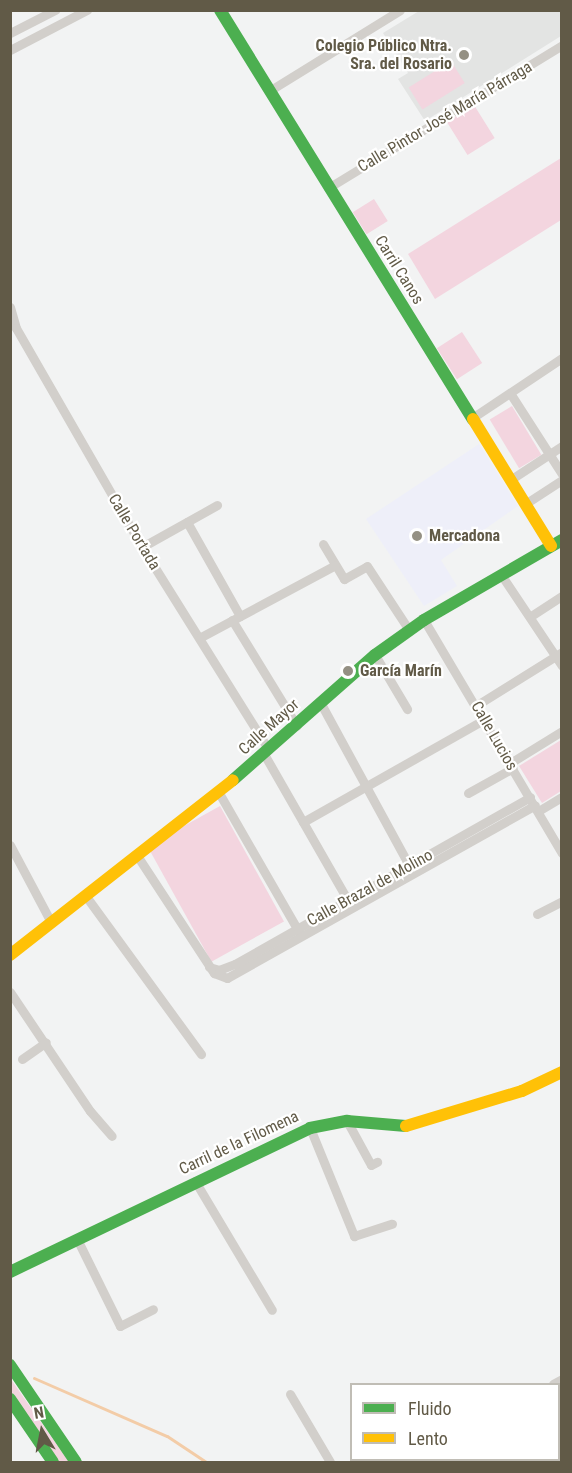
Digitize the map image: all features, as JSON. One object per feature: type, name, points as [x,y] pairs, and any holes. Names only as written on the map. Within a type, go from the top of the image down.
[{"type":"street","points":[[10,33],[55,10]]},
{"type":"street","points":[[10,50],[87,10]]},
{"type":"street","name":"Carril Canos","points":[[220,10],[525,504],[556,543]]},
{"type":"street","points":[[269,91],[400,10]]},
{"type":"street","name":"Calle Pintor José María Párraga","points":[[328,188],[561,45]]},
{"type":"street","name":"Calle Portada","points":[[10,307],[17,330],[142,548],[201,637],[351,904]]},
{"type":"street","points":[[472,418],[561,358]]},
{"type":"street","points":[[510,393],[561,474]]},
{"type":"street","points":[[510,480],[561,447]]},
{"type":"street","points":[[525,504],[561,480]]},
{"type":"street","points":[[142,548],[217,505]]},
{"type":"street","points":[[188,522],[236,618],[297,726]]},
{"type":"street","name":"Calle Mayor","points":[[10,955],[219,793],[375,655],[424,620],[556,543]]},
{"type":"street","points":[[323,544],[344,579],[367,566],[409,630]]},
{"type":"street","points":[[201,637],[335,565]]},
{"type":"street","points":[[502,576],[559,654],[561,666]]},
{"type":"street","points":[[531,616],[561,596]]},
{"type":"street","name":"Calle Lucios","points":[[424,620],[477,705],[561,853]]},
{"type":"street","points":[[477,705],[559,654]]},
{"type":"street","points":[[375,655],[407,709]]},
{"type":"street","points":[[320,702],[364,787],[412,870]]},
{"type":"street","points":[[303,822],[485,719]]},
{"type":"street","points":[[468,793],[561,731]]},
{"type":"street","points":[[219,793],[299,933]]},
{"type":"street","points":[[138,857],[209,967],[218,976],[232,977],[299,933],[412,870],[535,804],[561,797]]},
{"type":"street","points":[[10,845],[51,922]]},
{"type":"street","points":[[85,895],[201,1054]]},
{"type":"street","points":[[537,914],[561,901]]},
{"type":"street","points":[[10,992],[46,1042],[90,1111],[112,1136]]},
{"type":"street","points":[[22,1059],[46,1042]]},
{"type":"street","name":"Carril de la Filomena","points":[[10,1272],[195,1181],[310,1128],[347,1121],[412,1127],[522,1091],[561,1072]]},
{"type":"street","points":[[347,1121],[371,1165],[377,1162]]},
{"type":"street","points":[[310,1128],[354,1236],[392,1224]]},
{"type":"street","points":[[195,1181],[272,1310]]},
{"type":"street","points":[[77,1239],[120,1326],[153,1309]]},
{"type":"street","points":[[10,1365],[76,1462]]},
{"type":"street","points":[[290,1394],[330,1462]]},
{"type":"street","points":[[10,1399],[53,1462]]},
{"type":"shaded area","name":"Colegio Público Ntra. Sra. del Rosario","points":[[561,10],[561,36],[425,121],[398,79],[408,73],[383,33],[419,11]]},
{"type":"shaded area","points":[[451,61],[465,83],[422,110],[409,87]]},
{"type":"shaded area","points":[[474,105],[495,138],[468,155],[447,122]]},
{"type":"shaded area","points":[[561,158],[561,220],[435,299],[408,254]]},
{"type":"shaded area","points":[[374,199],[388,221],[367,234],[353,212]]},
{"type":"shaded area","points":[[462,332],[482,363],[457,379],[437,348]]},
{"type":"shaded area","points":[[512,406],[541,455],[519,468],[490,419]]},
{"type":"shaded area","points":[[479,444],[518,506],[441,560],[457,586],[424,606],[366,519]]},
{"type":"shaded area","points":[[561,740],[561,791],[542,803],[519,766]]},
{"type":"shaded area","points":[[220,806],[284,921],[211,962],[147,846]]},
{"type":"shaded area","points":[[10,1378],[69,1462],[57,1462],[10,1395]]},
{"type":"waterway","points":[[34,1378],[167,1436],[206,1462]]},
{"type":"traffic: fast","points":[[220,10],[473,419]]},
{"type":"traffic: fast","points":[[233,780],[375,655],[424,620],[562,540]]},
{"type":"traffic: fast","points":[[10,1272],[310,1128],[347,1121],[406,1126]]},
{"type":"traffic: fast","points":[[10,1365],[76,1462]]},
{"type":"traffic: fast","points":[[10,1399],[53,1462]]},
{"type":"traffic: slow","points":[[473,419],[551,546]]},
{"type":"traffic: slow","points":[[10,955],[233,780]]},
{"type":"traffic: slow","points":[[406,1126],[522,1091],[562,1072]]},
{"type":"place","name":"Colegio Público Ntra. Sra. del Rosario","points":[[464,55]]},
{"type":"place","name":"Mercadona","points":[[417,536]]},
{"type":"place","name":"García Marín","points":[[348,671]]}]
